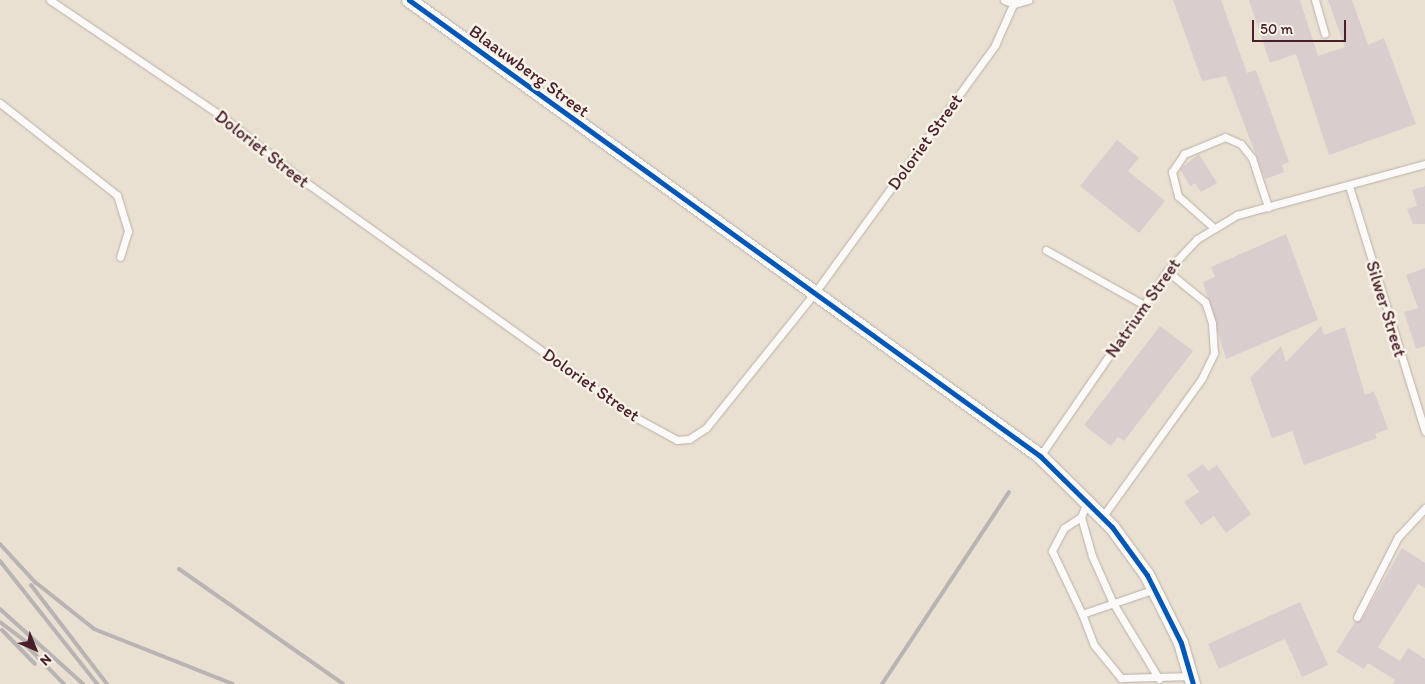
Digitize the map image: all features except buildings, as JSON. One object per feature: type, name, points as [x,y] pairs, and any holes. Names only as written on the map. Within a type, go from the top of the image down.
[{"type":"street","name":"Blaauwberg Street","points":[[409,0],[813,295],[1040,456],[1103,516],[1155,589],[1192,680]]},
{"type":"lane","name":"Doloriet Street","points":[[50,0],[224,118],[308,184],[661,435],[689,439],[706,428],[813,295],[995,45],[1015,2]]},
{"type":"lane","points":[[1004,0],[1015,2],[1028,0]]},
{"type":"lane","points":[[1315,0],[1325,34]]},
{"type":"lane","points":[[0,102],[117,195],[128,231],[120,257]]},
{"type":"lane","points":[[1214,228],[1178,196],[1172,172],[1184,154],[1225,137],[1241,144],[1252,158],[1268,207]]},
{"type":"lane","name":"Natrium Street","points":[[1040,456],[1167,271],[1214,228],[1268,207],[1425,164]]},
{"type":"lane","name":"Silwer Street","points":[[1350,186],[1425,431]]},
{"type":"lane","points":[[1046,250],[1144,305]]},
{"type":"lane","points":[[1103,516],[1202,378],[1214,353],[1212,323],[1204,302],[1167,271]]},
{"type":"lane","points":[[1088,500],[1081,517],[1064,528],[1052,551],[1082,614],[1094,645],[1114,674],[1132,680],[1159,678],[1192,680]]},
{"type":"lane","points":[[1356,617],[1398,537],[1425,508]]},
{"type":"lane","points":[[1081,517],[1113,603],[1159,678]]},
{"type":"lane","points":[[1082,614],[1155,589]]},
{"type":"railway","points":[[882,684],[1009,492]]},
{"type":"railway","points":[[0,544],[35,582],[94,629],[233,684]]},
{"type":"railway","points":[[0,561],[97,684]]},
{"type":"railway","points":[[179,569],[343,684]]},
{"type":"railway","points":[[31,585],[107,684]]},
{"type":"railway","points":[[0,609],[83,684]]},
{"type":"railway","points":[[0,622],[32,646]]},
{"type":"railway","points":[[2,630],[35,664]]},
{"type":"railway","points":[[24,643],[64,684]]},
{"type":"cycle path","points":[[409,0],[1040,456],[1112,527],[1147,575],[1181,643],[1193,684]]}]
